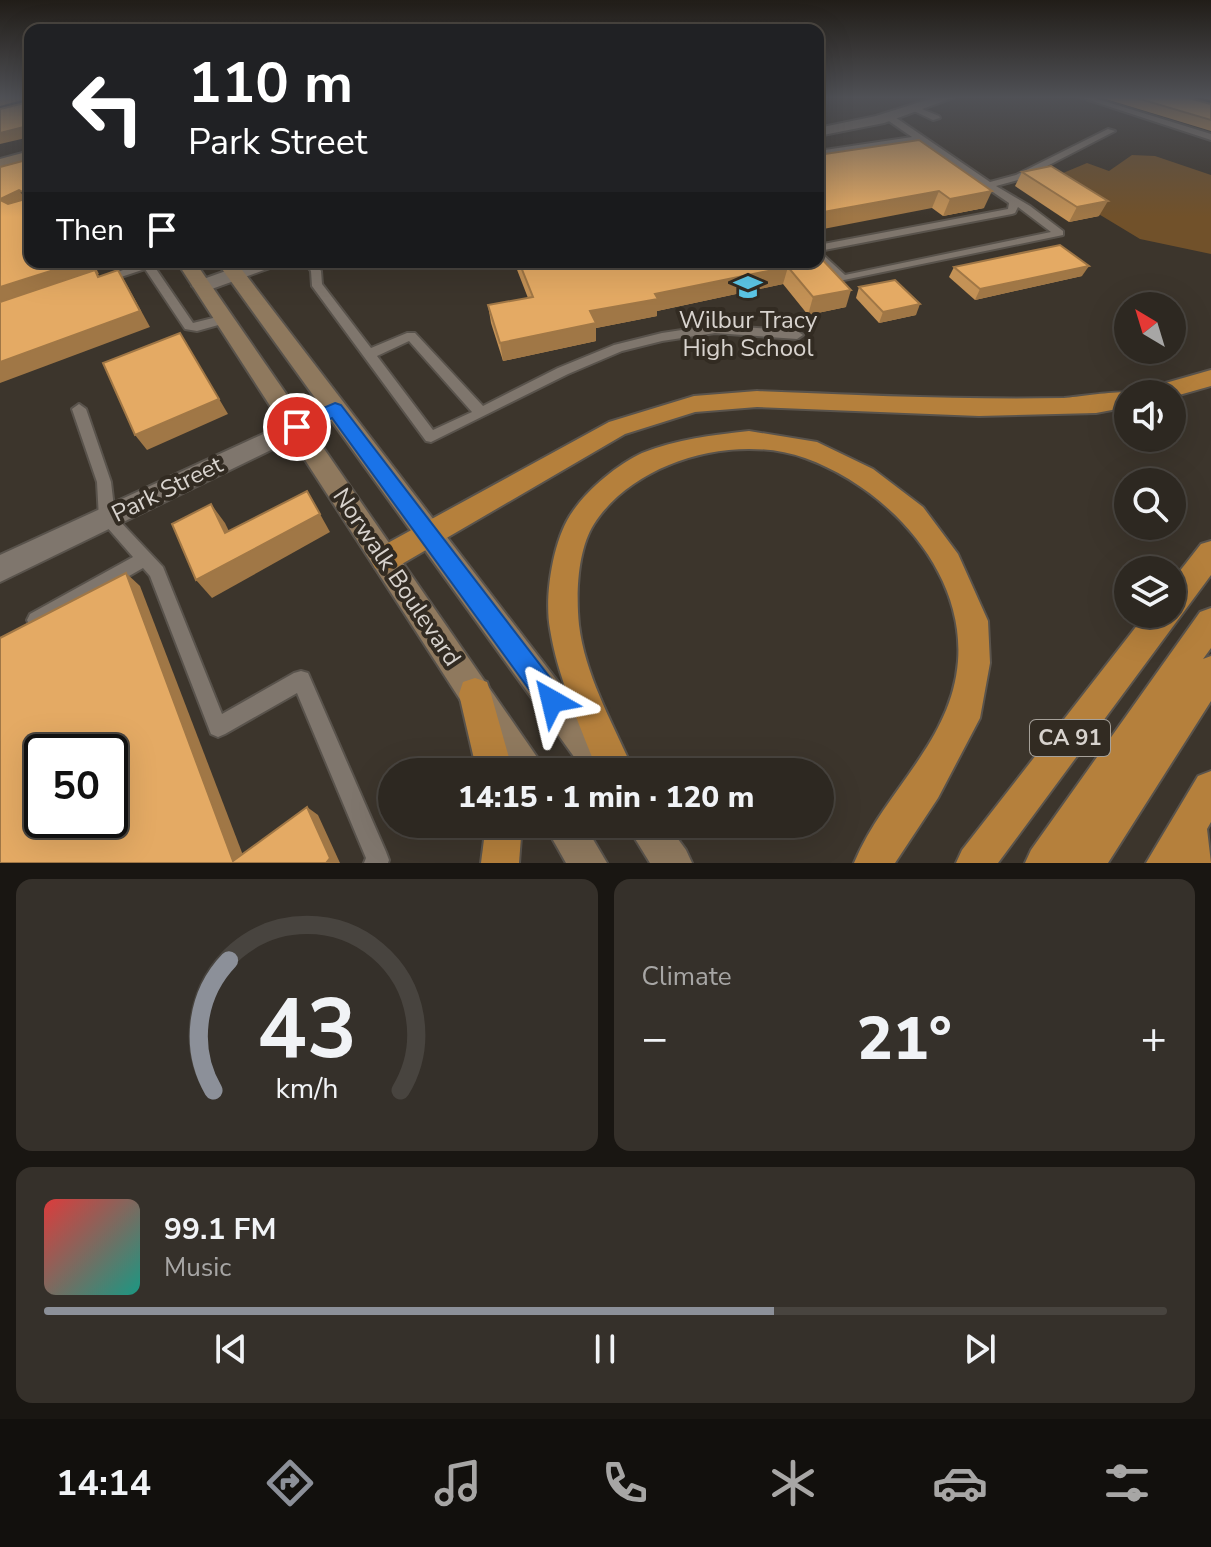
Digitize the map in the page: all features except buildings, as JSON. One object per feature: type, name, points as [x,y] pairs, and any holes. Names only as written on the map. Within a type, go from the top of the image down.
[{"type":"highway","points":[[1186,385],[1211,378]]},
{"type":"highway","points":[[385,559],[617,428],[694,404],[757,399],[979,408],[1096,405],[1114,402]]},
{"type":"highway","points":[[610,758],[576,676],[564,625],[566,563],[582,519],[618,482],[649,461],[692,447],[749,440],[808,449],[864,476],[914,515],[948,563],[973,621],[974,663],[963,718],[925,785],[873,863]]},
{"type":"highway","points":[[1186,586],[1211,553]]},
{"type":"highway","points":[[1044,863],[1211,622]]},
{"type":"highway","name":"CA 91","points":[[975,863],[1153,628]]},
{"type":"highway","points":[[1086,863],[1211,672]]},
{"type":"highway","points":[[475,694],[491,758]]},
{"type":"highway","points":[[1165,863],[1190,845],[1211,789]]},
{"type":"highway","points":[[500,863],[503,838]]},
{"type":"main road","points":[[0,164],[24,158]]},
{"type":"main road","name":"Norwalk Boulevard","points":[[190,268],[518,758]]},
{"type":"main road","name":"Norwalk Boulevard","points":[[230,268],[596,758]]},
{"type":"main road","points":[[571,838],[588,863]]},
{"type":"main road","points":[[654,838],[673,863]]},
{"type":"street","points":[[202,286],[230,268]]},
{"type":"street","name":"Park Street","points":[[0,569],[335,409]]},
{"type":"lane","points":[[988,185],[1019,177],[1099,137]]},
{"type":"lane","points":[[824,153],[919,138],[1027,208],[1059,233],[843,279],[824,260]]},
{"type":"lane","points":[[824,247],[1012,211],[1014,202]]},
{"type":"lane","points":[[84,286],[137,268]]},
{"type":"lane","points":[[155,268],[189,326],[197,327],[225,319]]},
{"type":"lane","points":[[314,268],[316,284],[431,437],[563,371],[618,348],[715,329],[797,335]]},
{"type":"lane","points":[[369,354],[411,336],[481,413]]},
{"type":"lane","points":[[79,409],[104,482],[107,518],[157,572],[218,727],[301,680],[378,860],[375,863]]},
{"type":"lane","points":[[24,626],[145,559]]},
{"type":"shaded area","points":[[1132,155],[1155,156],[1211,175],[1211,254],[1140,239],[1044,181],[1087,163],[1109,171]]},
{"type":"place","name":"Wilbur Tracy High School","points":[[748,287]]},
{"type":"route","points":[[297,427],[335,409],[552,701]]}]
